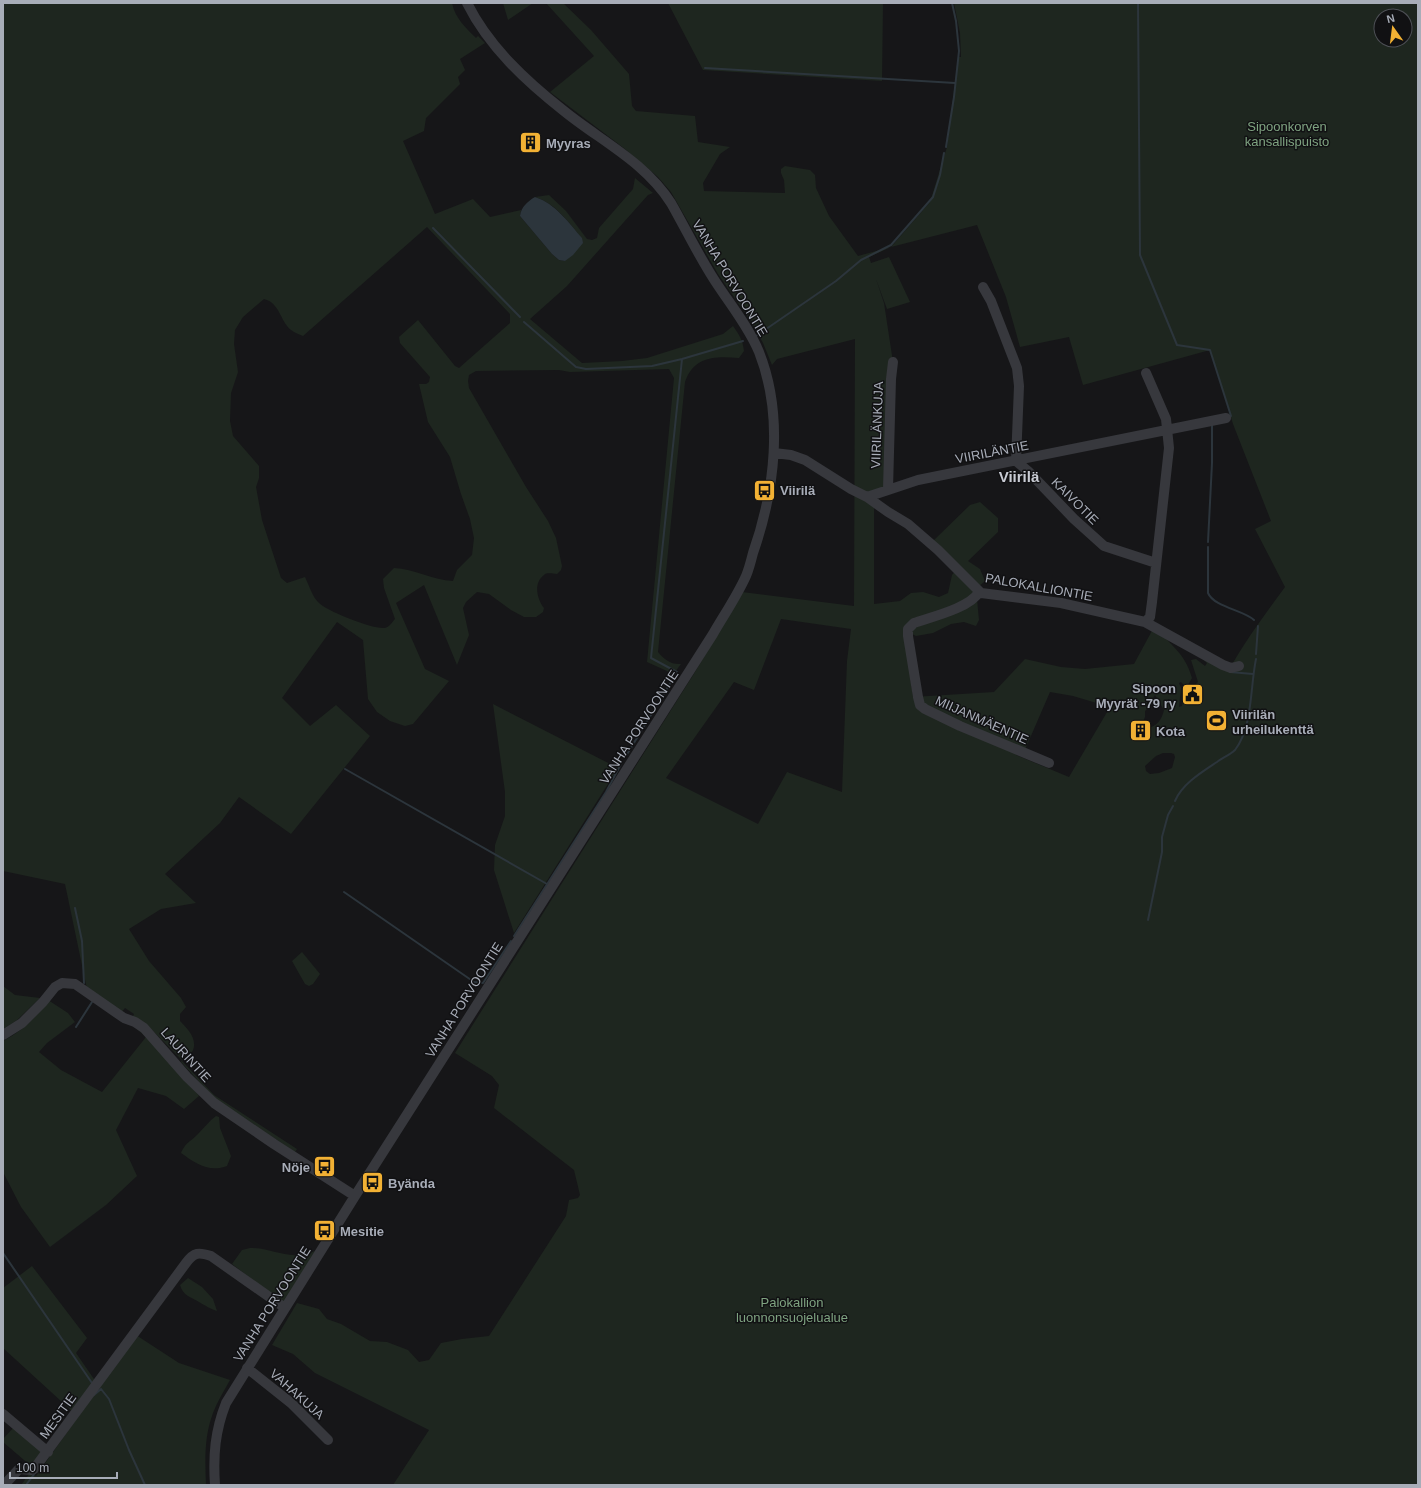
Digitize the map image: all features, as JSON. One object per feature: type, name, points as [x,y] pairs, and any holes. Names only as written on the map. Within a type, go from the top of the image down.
[{"type":"street","name":"VANHA PORVOONTIE","points":[[214,1485],[214,1462],[217,1429],[226,1403],[355,1196],[713,634],[746,576],[760,533],[769,492],[774,453],[772,413],[765,371],[758,351],[747,328],[719,287],[664,192],[638,165],[564,111],[513,67],[486,36],[467,3]]},
{"type":"street","points":[[983,287],[991,301],[1017,368],[1019,386],[1016,461]]},
{"type":"street","name":"VIIRILÄNKUJA","points":[[888,489],[893,362]]},
{"type":"street","points":[[1145,622],[1150,617],[1169,448],[1166,419],[1146,373]]},
{"type":"street","name":"VIIRILÄNTIE","points":[[867,497],[918,480],[1226,418]]},
{"type":"street","points":[[774,453],[791,455],[805,460],[851,489],[867,497]]},
{"type":"street","name":"KAIVOTIE","points":[[1016,461],[1025,468],[1074,519],[1104,546],[1156,563]]},
{"type":"street","name":"PALOKALLIONTIE","points":[[867,497],[913,528],[938,550],[979,592],[1061,603],[1145,622],[1223,665],[1231,668],[1239,666]]},
{"type":"street","name":"MIIJANMÄENTIE","points":[[979,592],[977,597],[968,603],[914,623],[908,629],[920,705],[925,709],[960,726],[1049,763]]},
{"type":"street","name":"LAURINTIE","points":[[3,1035],[22,1023],[43,1002],[55,987],[62,983],[74,984],[124,1018],[135,1022],[144,1028],[193,1082],[214,1102],[233,1117],[355,1196]]},
{"type":"street","name":"MESITIE","points":[[4,1485],[19,1469],[34,1469],[186,1263],[195,1254],[201,1252],[211,1256],[285,1308]]},
{"type":"street","name":"VAHAKUJA","points":[[247,1368],[291,1403],[328,1440]]},
{"type":"street","points":[[3,1414],[48,1452]]},
{"type":"green space","points":[[3,3],[452,3],[453,8],[461,22],[476,38],[478,36],[485,43],[460,59],[465,70],[458,77],[460,84],[426,118],[424,131],[403,141],[435,214],[473,199],[490,217],[521,210],[520,216],[552,254],[559,260],[565,261],[582,239],[567,220],[555,209],[549,204],[535,197],[549,195],[566,211],[587,239],[592,240],[597,238],[599,228],[633,189],[635,178],[653,193],[648,195],[567,286],[530,319],[582,363],[647,358],[723,334],[733,326],[742,341],[744,351],[739,358],[722,357],[700,362],[689,373],[685,382],[658,652],[668,661],[674,664],[681,664],[672,676],[667,671],[647,662],[674,378],[669,369],[570,372],[559,370],[476,371],[469,375],[469,388],[526,487],[548,521],[556,538],[562,566],[561,570],[557,574],[545,574],[538,582],[537,591],[544,608],[543,612],[536,617],[524,617],[511,610],[489,594],[477,592],[466,602],[463,608],[469,635],[457,665],[424,585],[396,603],[425,669],[449,681],[413,724],[405,726],[390,721],[377,712],[368,699],[363,640],[337,622],[282,698],[310,726],[336,705],[370,736],[291,834],[239,797],[220,823],[165,874],[196,903],[161,909],[129,929],[149,961],[181,998],[186,1007],[180,1014],[180,1021],[191,1035],[194,1048],[192,1052],[182,1061],[214,1095],[297,1149],[295,1152],[217,1101],[181,1062],[182,1060],[152,1030],[199,1096],[184,1109],[166,1096],[138,1088],[116,1130],[137,1176],[106,1205],[50,1247],[21,1207],[3,1172],[3,1041],[28,1024],[39,1013],[48,1000],[68,1013],[75,1022],[47,1043],[39,1052],[61,1070],[102,1092],[146,1037],[131,1024],[130,1021],[134,1014],[125,1008],[119,1015],[88,994],[65,884],[3,871]],"holes":[[[427,227],[510,314],[510,323],[459,368],[455,366],[418,320],[399,337],[400,343],[430,377],[429,382],[426,384],[419,384],[428,422],[450,457],[470,519],[474,538],[472,555],[457,570],[453,581],[438,579],[409,570],[394,568],[383,579],[384,588],[395,619],[386,628],[378,628],[360,623],[323,606],[314,597],[305,577],[287,583],[281,578],[262,520],[256,487],[259,478],[259,466],[233,436],[230,421],[231,393],[238,372],[234,344],[235,330],[243,317],[264,299],[269,301],[277,308],[284,322],[291,330],[303,336]]]},
{"type":"green space","points":[[503,3],[533,3],[508,20]]},
{"type":"green space","points":[[546,3],[563,3],[591,30],[629,74],[632,106],[636,111],[695,116],[698,142],[730,147],[720,154],[703,183],[704,191],[785,193],[781,169],[785,166],[810,170],[815,175],[816,188],[829,216],[858,256],[891,247],[930,202],[947,147],[958,57],[961,57],[960,33],[954,3],[1418,3],[1418,1485],[393,1485],[429,1430],[315,1373],[293,1354],[272,1345],[297,1303],[319,1309],[327,1319],[341,1324],[370,1341],[387,1342],[408,1350],[419,1362],[429,1360],[441,1343],[489,1336],[566,1216],[569,1200],[578,1198],[580,1195],[574,1170],[494,1108],[499,1085],[492,1076],[455,1053],[695,672],[742,592],[854,606],[855,339],[777,359],[772,365],[763,343],[752,323],[718,274],[671,192],[658,177],[625,149],[550,92],[594,56]],"holes":[[[977,225],[1006,297],[1020,347],[1069,337],[1083,385],[1210,350],[1233,424],[1271,521],[1255,529],[1285,587],[1250,636],[1231,666],[1199,656],[1207,663],[1205,666],[1196,659],[1191,660],[1198,682],[1196,684],[1195,691],[1185,690],[1182,706],[1179,707],[1181,688],[1179,683],[1181,682],[1185,686],[1188,685],[1192,678],[1189,669],[1186,662],[1177,650],[1154,627],[1134,664],[1085,669],[1061,667],[1025,659],[994,692],[913,697],[904,630],[916,636],[933,633],[951,624],[964,622],[976,626],[979,620],[976,589],[985,581],[980,569],[968,561],[998,532],[998,518],[980,502],[970,505],[931,543],[957,569],[952,575],[948,593],[939,597],[923,592],[911,593],[900,601],[874,604],[874,502],[863,495],[888,489],[893,362],[884,303],[876,279],[887,309],[910,302],[889,257],[871,263],[869,257],[891,247]],[[781,619],[851,629],[847,661],[842,792],[787,772],[758,824],[666,778],[734,682],[754,690]],[[1050,692],[1073,696],[1110,707],[1069,777],[1016,755],[1024,752]],[[1155,695],[1164,710],[1158,722],[1154,726],[1147,728],[1142,724],[1145,717],[1145,711],[1148,708],[1147,701],[1151,701]],[[1163,753],[1174,754],[1175,757],[1172,768],[1159,773],[1150,774],[1146,771],[1145,766],[1156,756]]]},
{"type":"green space","points":[[668,3],[883,3],[882,81],[703,70]]},
{"type":"green space","points":[[493,704],[618,768],[514,933],[494,870],[495,845],[505,816],[505,792]]},
{"type":"green space","points":[[302,952],[320,974],[313,984],[309,986],[305,984],[292,961]]},
{"type":"green space","points":[[3,986],[15,995],[40,998],[16,1021],[3,1029]]},
{"type":"green space","points":[[216,1116],[219,1117],[220,1128],[231,1156],[227,1166],[220,1168],[208,1168],[181,1153],[186,1145]]},
{"type":"green space","points":[[250,1248],[289,1255],[305,1254],[315,1251],[286,1300],[281,1302],[232,1264],[242,1250]]},
{"type":"green space","points":[[32,1266],[87,1338],[76,1353],[96,1382],[74,1413],[3,1348],[3,1288]]},
{"type":"green space","points":[[188,1278],[202,1287],[213,1299],[217,1311],[183,1292],[180,1285]]},
{"type":"green space","points":[[136,1335],[179,1363],[230,1380],[210,1422],[205,1458],[206,1485],[21,1485],[30,1473],[36,1476]]},
{"type":"green space","points":[[14,1427],[44,1452],[31,1466],[3,1442],[3,1439]]},
{"type":"shaded area","points":[[535,197],[549,204],[555,209],[567,220],[582,238],[583,243],[573,255],[565,261],[559,260],[552,254],[520,216],[525,205]]},
{"type":"waterway","points":[[946,147],[954,97],[959,51],[956,21],[952,3]]},
{"type":"waterway","points":[[1138,3],[1140,255],[1177,345],[1210,350],[1231,416],[1228,416]]},
{"type":"waterway","points":[[705,68],[955,83]]},
{"type":"waterway","points":[[756,336],[836,281],[861,260],[891,245],[933,197],[940,175],[944,153]]},
{"type":"waterway","points":[[433,228],[520,317]]},
{"type":"waterway","points":[[524,322],[576,367],[586,369],[652,366],[743,341]]},
{"type":"waterway","points":[[626,756],[677,672],[651,658],[682,359]]},
{"type":"waterway","points":[[1208,542],[1212,463],[1212,424]]},
{"type":"waterway","points":[[1208,547],[1208,593],[1211,598],[1216,602],[1254,620]]},
{"type":"waterway","points":[[1256,654],[1258,626]]},
{"type":"waterway","points":[[1175,801],[1182,789],[1187,784],[1205,770],[1233,752],[1241,741],[1248,718],[1256,659]]},
{"type":"waterway","points":[[1230,672],[1253,674]]},
{"type":"waterway","points":[[514,936],[606,792],[622,762]]},
{"type":"waterway","points":[[345,769],[547,884]]},
{"type":"waterway","points":[[1148,920],[1162,852],[1162,837],[1168,815],[1173,806]]},
{"type":"waterway","points":[[344,892],[474,982],[483,983],[511,941]]},
{"type":"waterway","points":[[75,908],[82,941],[84,983]]},
{"type":"waterway","points":[[76,1027],[92,1002]]},
{"type":"waterway","points":[[3,1253],[92,1383]]},
{"type":"waterway","points":[[94,1395],[101,1389],[109,1399],[129,1450],[145,1485]]},
{"type":"waterway","points":[[26,1485],[35,1473]]},
{"type":"place","name":"Myyras","points":[[531,143]]},
{"type":"place","name":"Viirilä","points":[[764,490]]},
{"type":"place","name":"Sipoon Myyrät -79 ry","points":[[1192,695]]},
{"type":"place","name":"Viirilän urheilukenttä","points":[[1217,721]]},
{"type":"place","name":"Kota","points":[[1140,731]]},
{"type":"place","name":"Nöje","points":[[325,1167]]},
{"type":"place","name":"Byända","points":[[373,1183]]},
{"type":"place","name":"Mesitie","points":[[324,1231]]},
{"type":"district","name":"Viirilä","points":[[1019,476]]},
{"type":"park label","name":"Sipoonkorven kansallispuisto","points":[[1287,134]]},
{"type":"park label","name":"Palokallion luonnonsuojelualue","points":[[792,1310]]}]
